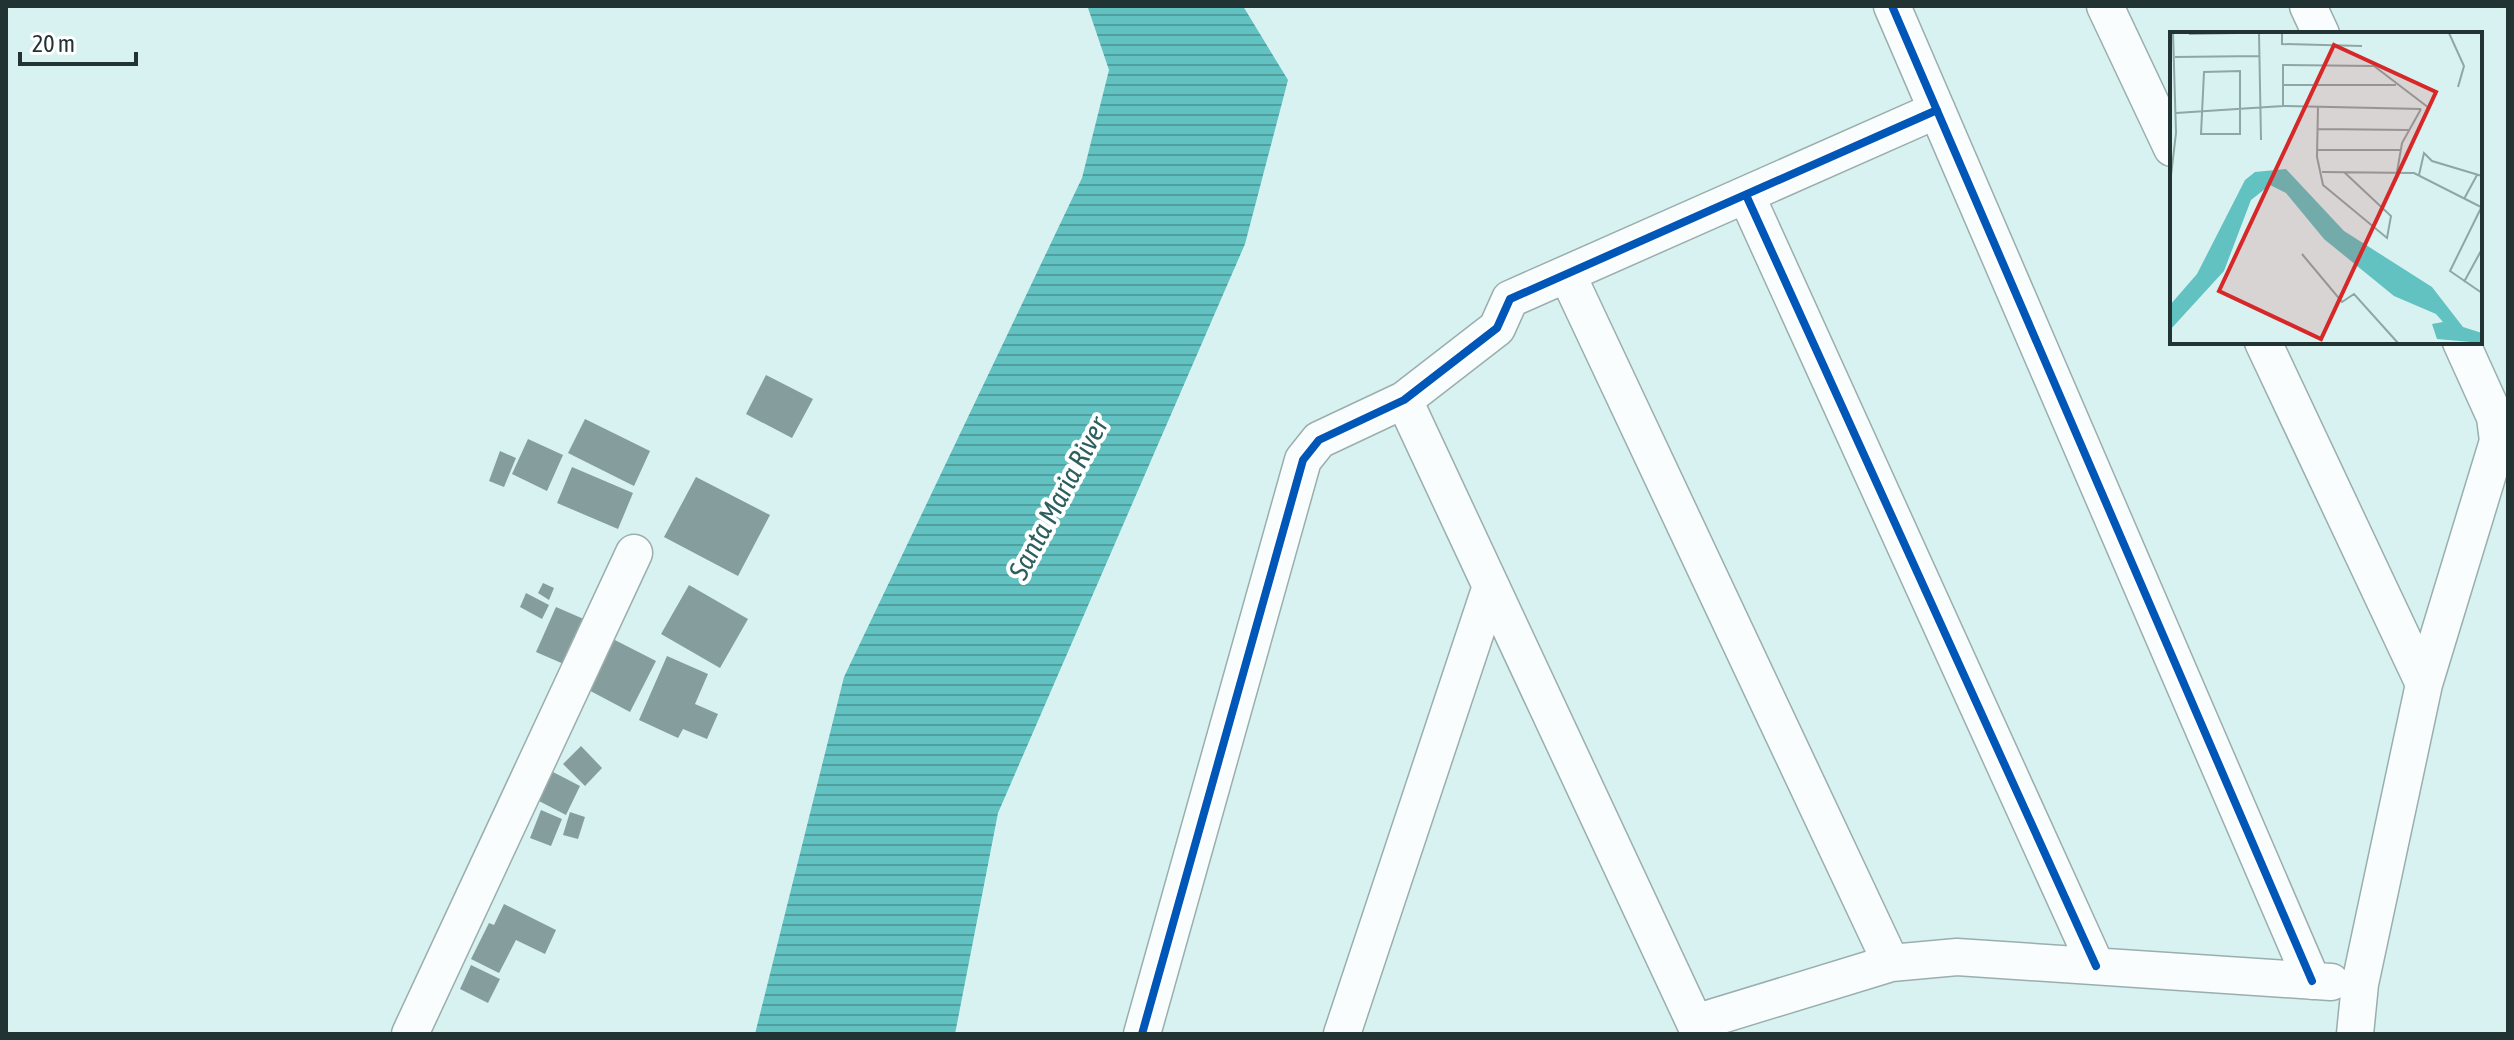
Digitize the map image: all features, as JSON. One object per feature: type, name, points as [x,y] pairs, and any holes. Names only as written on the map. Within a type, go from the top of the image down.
[{"type":"street","points":[[1892,6],[2312,981]]},
{"type":"street","points":[[2105,6],[2170,144]]},
{"type":"street","points":[[2308,6],[2320,32]]},
{"type":"street","points":[[1142,1034],[1303,460],[1319,440],[1404,400],[1497,328],[1510,299],[1937,110]]},
{"type":"street","points":[[1746,195],[2096,966]]},
{"type":"street","points":[[1567,274],[1891,963]]},
{"type":"street","points":[[2264,344],[2424,684]]},
{"type":"street","points":[[2355,1034],[2360,984],[2424,684],[2498,441],[2495,417],[2462,344]]},
{"type":"street","points":[[1404,400],[1698,1029],[1891,963],[1957,957],[2360,984]]},
{"type":"street","points":[[410,1034],[634,553]]},
{"type":"street","points":[[1342,1034],[1491,586]]},
{"type":"water","name":"Santa Maria River","points":[[1084,6],[1243,6],[1288,80],[1245,244],[998,813],[955,1034],[755,1034],[844,677],[1082,178],[1109,70],[1088,8]]},
{"type":"building","points":[[766,375],[813,399],[792,438],[746,414]]},
{"type":"building","points":[[585,419],[650,451],[634,486],[568,453]]},
{"type":"building","points":[[528,439],[563,455],[547,491],[512,474]]},
{"type":"building","points":[[500,451],[516,458],[504,487],[489,481]]},
{"type":"building","points":[[572,467],[633,493],[618,529],[557,503]]},
{"type":"building","points":[[696,477],[770,515],[738,576],[664,537]]},
{"type":"building","points":[[543,583],[554,588],[549,600],[538,593]]},
{"type":"building","points":[[689,585],[748,619],[720,668],[661,634]]},
{"type":"building","points":[[526,593],[549,605],[542,619],[520,607]]},
{"type":"building","points":[[556,607],[586,620],[566,665],[536,652]]},
{"type":"building","points":[[609,637],[656,661],[630,712],[583,687]]},
{"type":"building","points":[[667,656],[708,674],[695,704],[718,714],[707,739],[683,729],[678,738],[639,720]]},
{"type":"building","points":[[581,746],[602,768],[585,786],[563,764]]},
{"type":"building","points":[[553,772],[580,786],[566,815],[539,801]]},
{"type":"building","points":[[541,810],[562,819],[551,846],[530,838]]},
{"type":"building","points":[[570,812],[585,817],[578,839],[563,835]]},
{"type":"building","points":[[504,904],[556,930],[545,954],[516,940],[499,973],[471,959],[489,923],[494,925]]},
{"type":"building","points":[[471,965],[500,979],[488,1003],[460,989]]},
{"type":"cycle path","points":[[1892,6],[2312,981]]},
{"type":"cycle path","points":[[1142,1034],[1303,460],[1319,440],[1404,400],[1497,328],[1510,299],[1937,110]]},
{"type":"cycle path","points":[[1746,195],[2096,966]]}]
